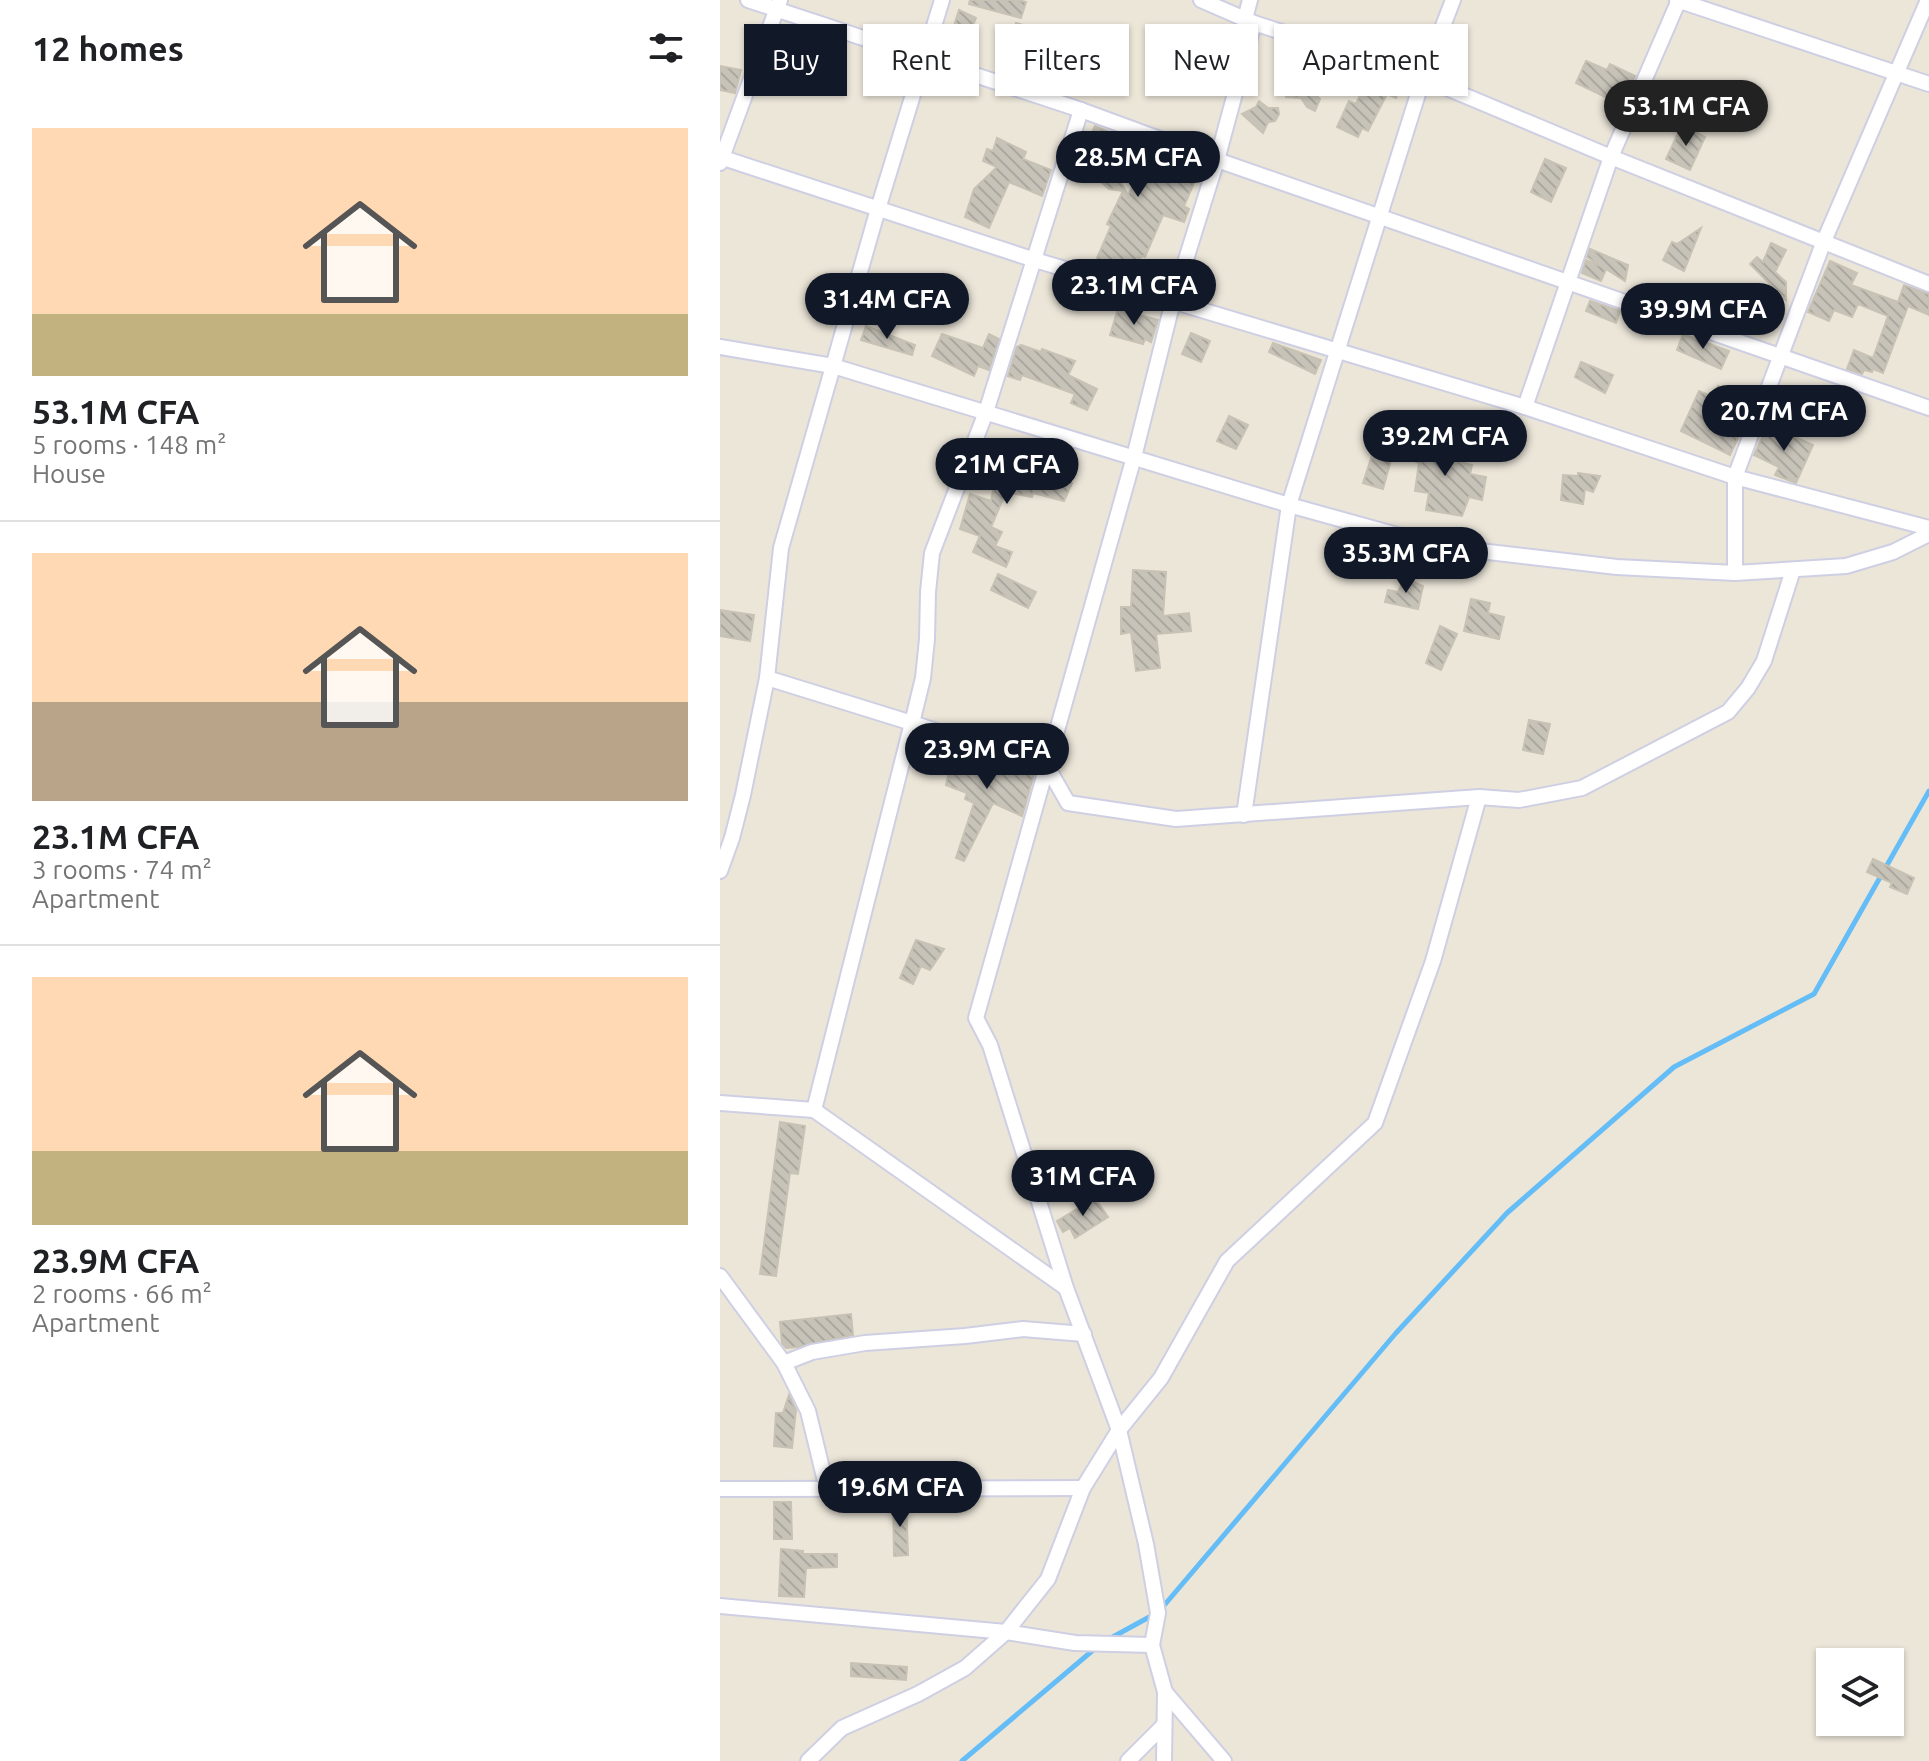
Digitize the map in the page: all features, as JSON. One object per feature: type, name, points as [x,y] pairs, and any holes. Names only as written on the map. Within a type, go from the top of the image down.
[{"type":"street","points":[[748,0],[778,5],[863,37]]},
{"type":"street","points":[[934,24],[942,0]]},
{"type":"street","points":[[1201,0],[1274,29]]},
{"type":"street","points":[[1164,1761],[1165,1692],[1152,1645],[1158,1613],[1146,1544],[1119,1430],[1066,1288],[990,1045],[976,1018],[1134,457],[1173,301],[1217,160],[1250,21],[1250,0]]},
{"type":"street","points":[[1444,24],[1453,0]]},
{"type":"street","points":[[1525,407],[1611,157],[1678,0],[1929,84]]},
{"type":"street","points":[[1735,573],[1735,477],[1824,241],[1928,0]]},
{"type":"street","points":[[778,5],[721,159],[1035,260],[1525,407],[1735,477],[1929,528]]},
{"type":"street","points":[[979,77],[1081,110],[1929,408]]},
{"type":"street","points":[[720,871],[743,795],[767,678],[781,548],[912,96]]},
{"type":"street","points":[[1244,815],[1289,505],[1417,96]]},
{"type":"street","points":[[1466,96],[1929,284]]},
{"type":"street","points":[[814,1110],[923,678],[932,553],[986,412],[1081,110]]},
{"type":"street","points":[[720,347],[833,366],[1289,505],[1437,546],[1603,566],[1735,573],[1846,566],[1893,552],[1929,534]]},
{"type":"street","points":[[767,678],[1048,768],[1068,803],[1176,819],[1479,797],[1519,800],[1582,788],[1728,712],[1748,688],[1764,661],[1793,570]]},
{"type":"street","points":[[808,1761],[842,1728],[918,1694],[965,1668],[1006,1632],[1048,1579],[1083,1488],[1119,1430],[1161,1378],[1227,1261],[1375,1123],[1433,961],[1479,797]]},
{"type":"street","points":[[720,1103],[814,1110],[1066,1288]]},
{"type":"street","points":[[720,1276],[784,1363],[808,1411],[827,1489]]},
{"type":"street","points":[[784,1363],[812,1352],[865,1343],[1023,1329],[1084,1334]]},
{"type":"street","points":[[720,1489],[1083,1488]]},
{"type":"street","points":[[720,1606],[1006,1632],[1075,1643],[1152,1645]]},
{"type":"street","points":[[1165,1692],[1224,1761]]},
{"type":"street","points":[[1128,1761],[1163,1726]]},
{"type":"building","points":[[970,0],[1026,2],[1021,18],[969,4]]},
{"type":"building","points":[[959,10],[976,18],[973,24],[955,24]]},
{"type":"building","points":[[1586,61],[1607,70],[1610,64],[1635,76],[1620,104],[1576,83]]},
{"type":"building","points":[[720,66],[741,70],[735,93],[720,90]]},
{"type":"building","points":[[1317,96],[1320,99],[1315,111],[1307,107],[1301,98],[1286,97]]},
{"type":"building","points":[[1359,96],[1386,96],[1368,131],[1362,128],[1358,137],[1337,127],[1349,101],[1356,104]]},
{"type":"building","points":[[1259,101],[1268,108],[1278,108],[1279,114],[1275,121],[1268,122],[1263,133],[1242,114],[1256,107]]},
{"type":"building","points":[[1682,125],[1705,137],[1690,170],[1666,159]]},
{"type":"building","points":[[1095,126],[1116,135],[1102,169],[1118,177],[1128,195],[1153,148],[1169,156],[1180,157],[1200,169],[1184,206],[1189,209],[1184,222],[1163,215],[1145,257],[1130,265],[1126,276],[1102,265],[1097,258],[1111,226],[1107,224],[1123,191],[1109,189],[1098,179],[1097,182],[1074,172]]},
{"type":"building","points":[[997,138],[1026,152],[1023,159],[1051,170],[1042,196],[1009,182],[989,228],[965,217],[974,189],[997,167],[983,161],[987,149],[993,151]]},
{"type":"building","points":[[1545,159],[1566,168],[1551,202],[1531,192]]},
{"type":"building","points":[[1701,228],[1684,271],[1663,260],[1672,242],[1677,244]]},
{"type":"building","points":[[1771,243],[1786,250],[1775,272],[1786,282],[1786,300],[1750,264],[1757,257],[1763,262]]},
{"type":"building","points":[[1590,249],[1628,265],[1625,281],[1606,269],[1601,281],[1582,273],[1586,260],[1603,267],[1587,257]]},
{"type":"building","points":[[1830,261],[1857,273],[1851,285],[1898,302],[1904,285],[1929,294],[1929,315],[1908,306],[1883,373],[1873,369],[1872,372],[1864,370],[1862,374],[1847,369],[1854,350],[1873,358],[1888,316],[1858,304],[1852,317],[1834,310],[1829,321],[1808,312]]},
{"type":"building","points":[[1590,301],[1620,311],[1616,323],[1586,311]]},
{"type":"building","points":[[1118,309],[1158,320],[1151,342],[1145,339],[1143,344],[1110,335]]},
{"type":"building","points":[[866,326],[915,345],[912,355],[861,340]]},
{"type":"building","points":[[1191,333],[1210,341],[1201,362],[1182,354]]},
{"type":"building","points":[[942,334],[983,348],[989,334],[999,339],[989,370],[978,366],[974,376],[932,356]]},
{"type":"building","points":[[1683,334],[1729,351],[1721,369],[1677,350]]},
{"type":"building","points":[[1273,343],[1321,360],[1315,374],[1269,352]]},
{"type":"building","points":[[1021,345],[1075,361],[1068,375],[1097,389],[1087,410],[1071,403],[1075,394],[1022,375],[1020,380],[1008,376],[1017,347]]},
{"type":"building","points":[[1581,362],[1613,375],[1605,393],[1575,377]]},
{"type":"building","points":[[1718,386],[1750,400],[1735,433],[1739,436],[1730,455],[1681,431],[1699,391],[1713,397]]},
{"type":"building","points":[[1229,416],[1248,425],[1236,449],[1217,441]]},
{"type":"building","points":[[1768,425],[1813,445],[1796,483],[1775,475],[1779,467],[1754,455]]},
{"type":"building","points":[[1414,439],[1463,452],[1460,462],[1472,465],[1470,474],[1486,477],[1482,500],[1469,497],[1462,516],[1426,510],[1429,493],[1415,491],[1419,463],[1407,458]]},
{"type":"building","points":[[1373,452],[1391,460],[1383,489],[1363,483]]},
{"type":"building","points":[[998,465],[1042,474],[1043,470],[1072,483],[1064,501],[1033,493],[1032,497],[1006,492],[991,527],[1002,532],[995,546],[1012,552],[1006,567],[973,552],[980,536],[960,529],[970,494],[991,501]]},
{"type":"building","points":[[1578,473],[1600,476],[1593,492],[1585,489],[1583,504],[1561,500],[1563,475],[1578,476]]},
{"type":"building","points":[[1133,570],[1166,572],[1163,616],[1189,613],[1191,631],[1156,634],[1160,668],[1136,671],[1131,632],[1121,634],[1121,607],[1131,607]]},
{"type":"building","points":[[998,574],[1036,592],[1028,608],[991,590]]},
{"type":"building","points":[[1405,578],[1423,586],[1418,609],[1385,602],[1388,590],[1398,592]]},
{"type":"building","points":[[1471,599],[1490,603],[1488,613],[1504,617],[1499,639],[1464,631]]},
{"type":"building","points":[[720,610],[754,615],[750,641],[720,636]]},
{"type":"building","points":[[1440,626],[1457,634],[1441,670],[1426,663]]},
{"type":"building","points":[[1529,720],[1550,724],[1543,754],[1523,750]]},
{"type":"building","points":[[954,749],[1034,774],[1022,816],[993,803],[964,861],[956,858],[974,803],[965,799],[967,793],[946,785]]},
{"type":"building","points":[[1873,859],[1914,878],[1907,894],[1890,887],[1892,883],[1867,872]]},
{"type":"building","points":[[916,940],[944,949],[930,970],[921,966],[913,984],[900,978]]},
{"type":"building","points":[[780,1122],[805,1126],[798,1174],[790,1173],[776,1276],[760,1274]]},
{"type":"building","points":[[1095,1198],[1108,1217],[1075,1238],[1070,1228],[1063,1232],[1057,1221]]},
{"type":"building","points":[[851,1314],[853,1335],[798,1347],[786,1348],[782,1343],[780,1322]]},
{"type":"building","points":[[789,1395],[796,1410],[792,1448],[774,1446],[776,1413],[783,1413]]},
{"type":"building","points":[[893,1501],[906,1501],[908,1555],[894,1556]]},
{"type":"building","points":[[774,1502],[791,1502],[792,1539],[774,1539]]},
{"type":"building","points":[[781,1549],[803,1551],[803,1554],[837,1554],[837,1567],[806,1568],[804,1597],[779,1596]]},
{"type":"building","points":[[851,1663],[907,1667],[906,1680],[851,1676]]},
{"type":"waterway","points":[[1161,1609],[1396,1333],[1507,1213],[1674,1067],[1814,994],[1929,791]]},
{"type":"waterway","points":[[1109,1639],[1153,1615]]},
{"type":"waterway","points":[[962,1761],[1098,1646]]}]
